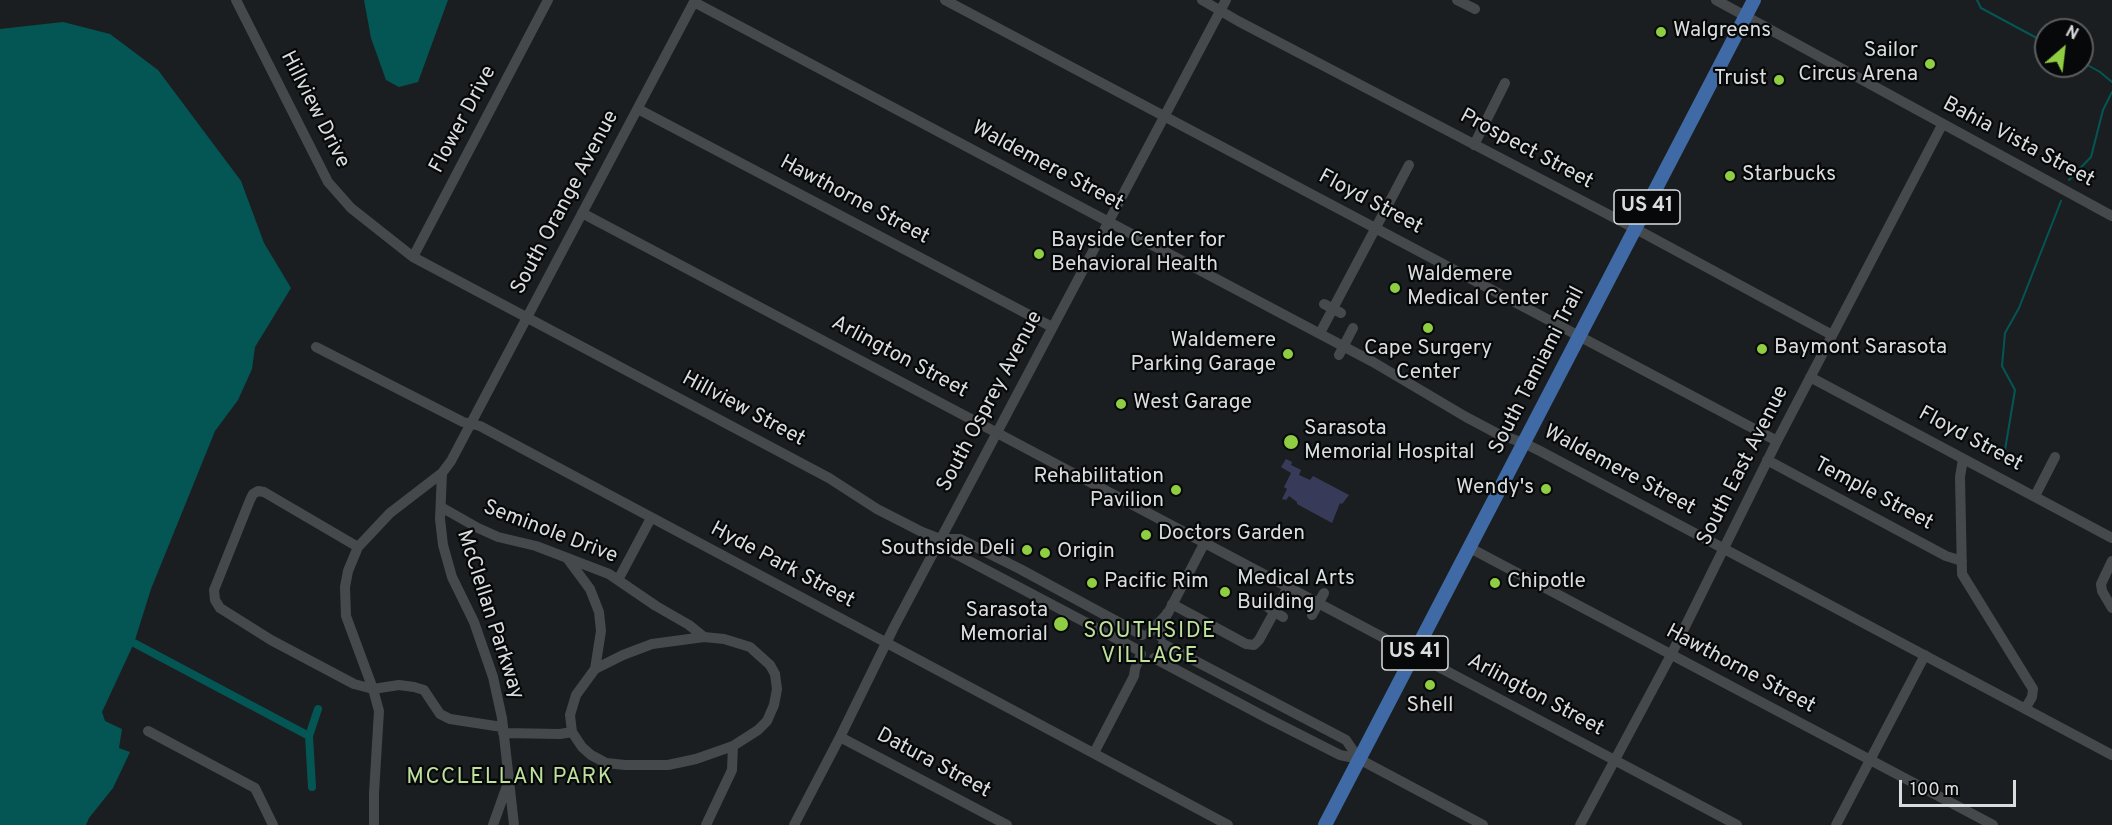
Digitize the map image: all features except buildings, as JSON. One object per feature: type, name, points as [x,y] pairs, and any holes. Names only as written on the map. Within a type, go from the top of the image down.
[{"type":"main road","name":"South Tamiami Trail","points":[[1325,825],[1754,0]]},
{"type":"street","name":"Hillview Drive","points":[[236,0],[328,182],[351,208],[413,257],[527,318]]},
{"type":"street","name":"Floyd Street","points":[[945,0],[1777,441]]},
{"type":"street","name":"Prospect Street","points":[[1202,0],[1832,335]]},
{"type":"street","name":"South Osprey Avenue","points":[[794,825],[886,642],[1226,0]]},
{"type":"street","points":[[1457,0],[1475,9]]},
{"type":"street","name":"Bahia Vista Street","points":[[1716,0],[2112,216]]},
{"type":"street","name":"Flower Drive","points":[[413,257],[547,1]]},
{"type":"street","name":"South Orange Avenue","points":[[471,424],[694,1]]},
{"type":"street","name":"Waldemere Street","points":[[694,1],[1378,364],[1466,417],[1498,434],[1524,443],[2112,755]]},
{"type":"street","points":[[1474,145],[1505,83]]},
{"type":"street","name":"Hawthorne Street","points":[[638,109],[1052,327]]},
{"type":"street","name":"South East Avenue","points":[[1580,825],[1671,655],[1767,460],[1942,125]]},
{"type":"street","points":[[1320,333],[1409,165]]},
{"type":"street","name":"Arlington Street","points":[[582,213],[1737,825]]},
{"type":"street","points":[[1324,304],[1341,313]]},
{"type":"street","name":"Hillview Street","points":[[527,318],[829,478],[877,509],[922,532],[940,539],[960,539],[1154,637],[1346,740],[1359,759]]},
{"type":"street","points":[[1339,355],[1353,328]]},
{"type":"street","name":"Hyde Park Street","points":[[316,347],[471,424],[480,426],[1227,825]]},
{"type":"street","name":"Floyd Street","points":[[1810,377],[2112,538]]},
{"type":"street","points":[[374,825],[379,716],[373,689],[349,625],[345,605],[348,571],[358,547],[390,513],[442,472],[451,461],[471,424]]},
{"type":"street","points":[[2035,496],[2055,457]]},
{"type":"street","points":[[1963,459],[1960,477],[1963,576],[2033,688],[2032,697],[2025,709]]},
{"type":"street","name":"Temple Street","points":[[1767,460],[1946,556],[1962,561]]},
{"type":"street","name":"McClellan Parkway","points":[[442,472],[441,534],[446,557],[486,656],[498,699],[514,825]]},
{"type":"street","points":[[358,547],[261,491],[254,494],[250,500],[214,590],[215,600],[220,608],[271,640],[354,684],[373,689],[399,686],[424,690],[440,714],[450,719],[502,730],[560,734],[572,732]]},
{"type":"street","name":"Seminole Drive","points":[[441,507],[498,537],[536,546],[589,565],[618,580],[704,637]]},
{"type":"street","points":[[618,580],[651,518]]},
{"type":"street","name":"Hillview Street","points":[[940,539],[952,552],[1197,682],[1339,754],[1359,759],[1484,825]]},
{"type":"street","points":[[1154,637],[1205,542]]},
{"type":"street","name":"Hawthorne Street","points":[[1470,548],[1993,825]]},
{"type":"street","points":[[567,557],[590,589],[598,612],[601,631],[595,669]]},
{"type":"street","points":[[2112,561],[2101,584],[2102,591],[2112,608]]},
{"type":"street","points":[[1170,609],[1246,644],[1254,645],[1288,587]]},
{"type":"street","points":[[1312,615],[1324,593]]},
{"type":"street","points":[[1260,602],[1283,617]]},
{"type":"street","points":[[704,637],[724,639],[750,648],[770,665],[776,674],[777,689],[771,713],[758,730],[733,746],[685,762],[653,766],[606,763],[582,747],[572,732],[570,715],[573,700],[595,669],[652,644],[704,637]]},
{"type":"street","points":[[1146,655],[1161,652],[1154,637]]},
{"type":"street","points":[[1094,753],[1134,676],[1140,672],[1146,655],[1139,639],[1154,637]]},
{"type":"street","points":[[1836,825],[1924,656]]},
{"type":"street","points":[[148,731],[248,783],[258,791],[273,825]]},
{"type":"street","name":"Datura Street","points":[[840,737],[1007,825]]},
{"type":"street","points":[[706,825],[732,770],[733,746]]},
{"type":"street","points":[[493,825],[508,781]]},
{"type":"shaded area","points":[[364,0],[448,0],[418,82],[399,87],[386,80],[371,38]]},
{"type":"shaded area","points":[[63,22],[110,34],[158,70],[241,181],[264,243],[291,288],[255,347],[252,369],[238,400],[215,431],[151,589],[134,643],[102,712],[105,721],[122,729],[119,748],[130,752],[113,788],[86,825],[0,825],[0,29]]},
{"type":"shaded area","points":[[1286,459],[1292,462],[1291,465],[1301,470],[1299,475],[1310,480],[1313,476],[1349,495],[1342,504],[1340,503],[1332,523],[1297,504],[1289,496],[1286,500],[1282,499],[1287,489],[1284,487],[1291,473],[1281,467]]},
{"type":"waterway","points":[[1977,0],[1981,8],[2034,37]]},
{"type":"waterway","points":[[2094,69],[2112,82]]},
{"type":"waterway","points":[[2069,180],[2091,157],[2103,110],[2112,92]]},
{"type":"waterway","points":[[2001,452],[2005,450],[2015,390],[2002,366],[2005,333],[2019,308],[2061,201]]},
{"type":"waterway","points":[[134,643],[309,736]]},
{"type":"waterway","points":[[312,787],[309,736],[318,709]]},
{"type":"place","name":"Walgreens","points":[[1661,32]]},
{"type":"place","name":"Sailor Circus Arena","points":[[1930,64]]},
{"type":"place","name":"Truist","points":[[1779,80]]},
{"type":"place","name":"Starbucks","points":[[1730,176]]},
{"type":"place","name":"Bayside Center for Behavioral Health","points":[[1039,254]]},
{"type":"place","name":"Waldemere Medical Center","points":[[1395,288]]},
{"type":"place","name":"Cape Surgery Center","points":[[1428,328]]},
{"type":"place","name":"Baymont Sarasota","points":[[1762,349]]},
{"type":"place","name":"Waldemere Parking Garage","points":[[1288,354]]},
{"type":"place","name":"West Garage","points":[[1121,404]]},
{"type":"place","name":"Sarasota Memorial Hospital","points":[[1291,442]]},
{"type":"place","name":"Wendy's","points":[[1546,489]]},
{"type":"place","name":"Rehabilitation Pavilion","points":[[1176,490]]},
{"type":"place","name":"Doctors Garden","points":[[1146,535]]},
{"type":"place","name":"Southside Deli","points":[[1027,550]]},
{"type":"place","name":"Origin","points":[[1045,553]]},
{"type":"place","name":"Pacific Rim","points":[[1092,583]]},
{"type":"place","name":"Chipotle","points":[[1495,583]]},
{"type":"place","name":"Medical Arts Building","points":[[1225,592]]},
{"type":"place","name":"Sarasota Memorial","points":[[1061,624]]},
{"type":"place","name":"Shell","points":[[1430,685]]},
{"type":"district","name":"SOUTHSIDE VILLAGE","points":[[1150,646]]},
{"type":"district","name":"MCCLELLAN PARK","points":[[510,779]]}]
